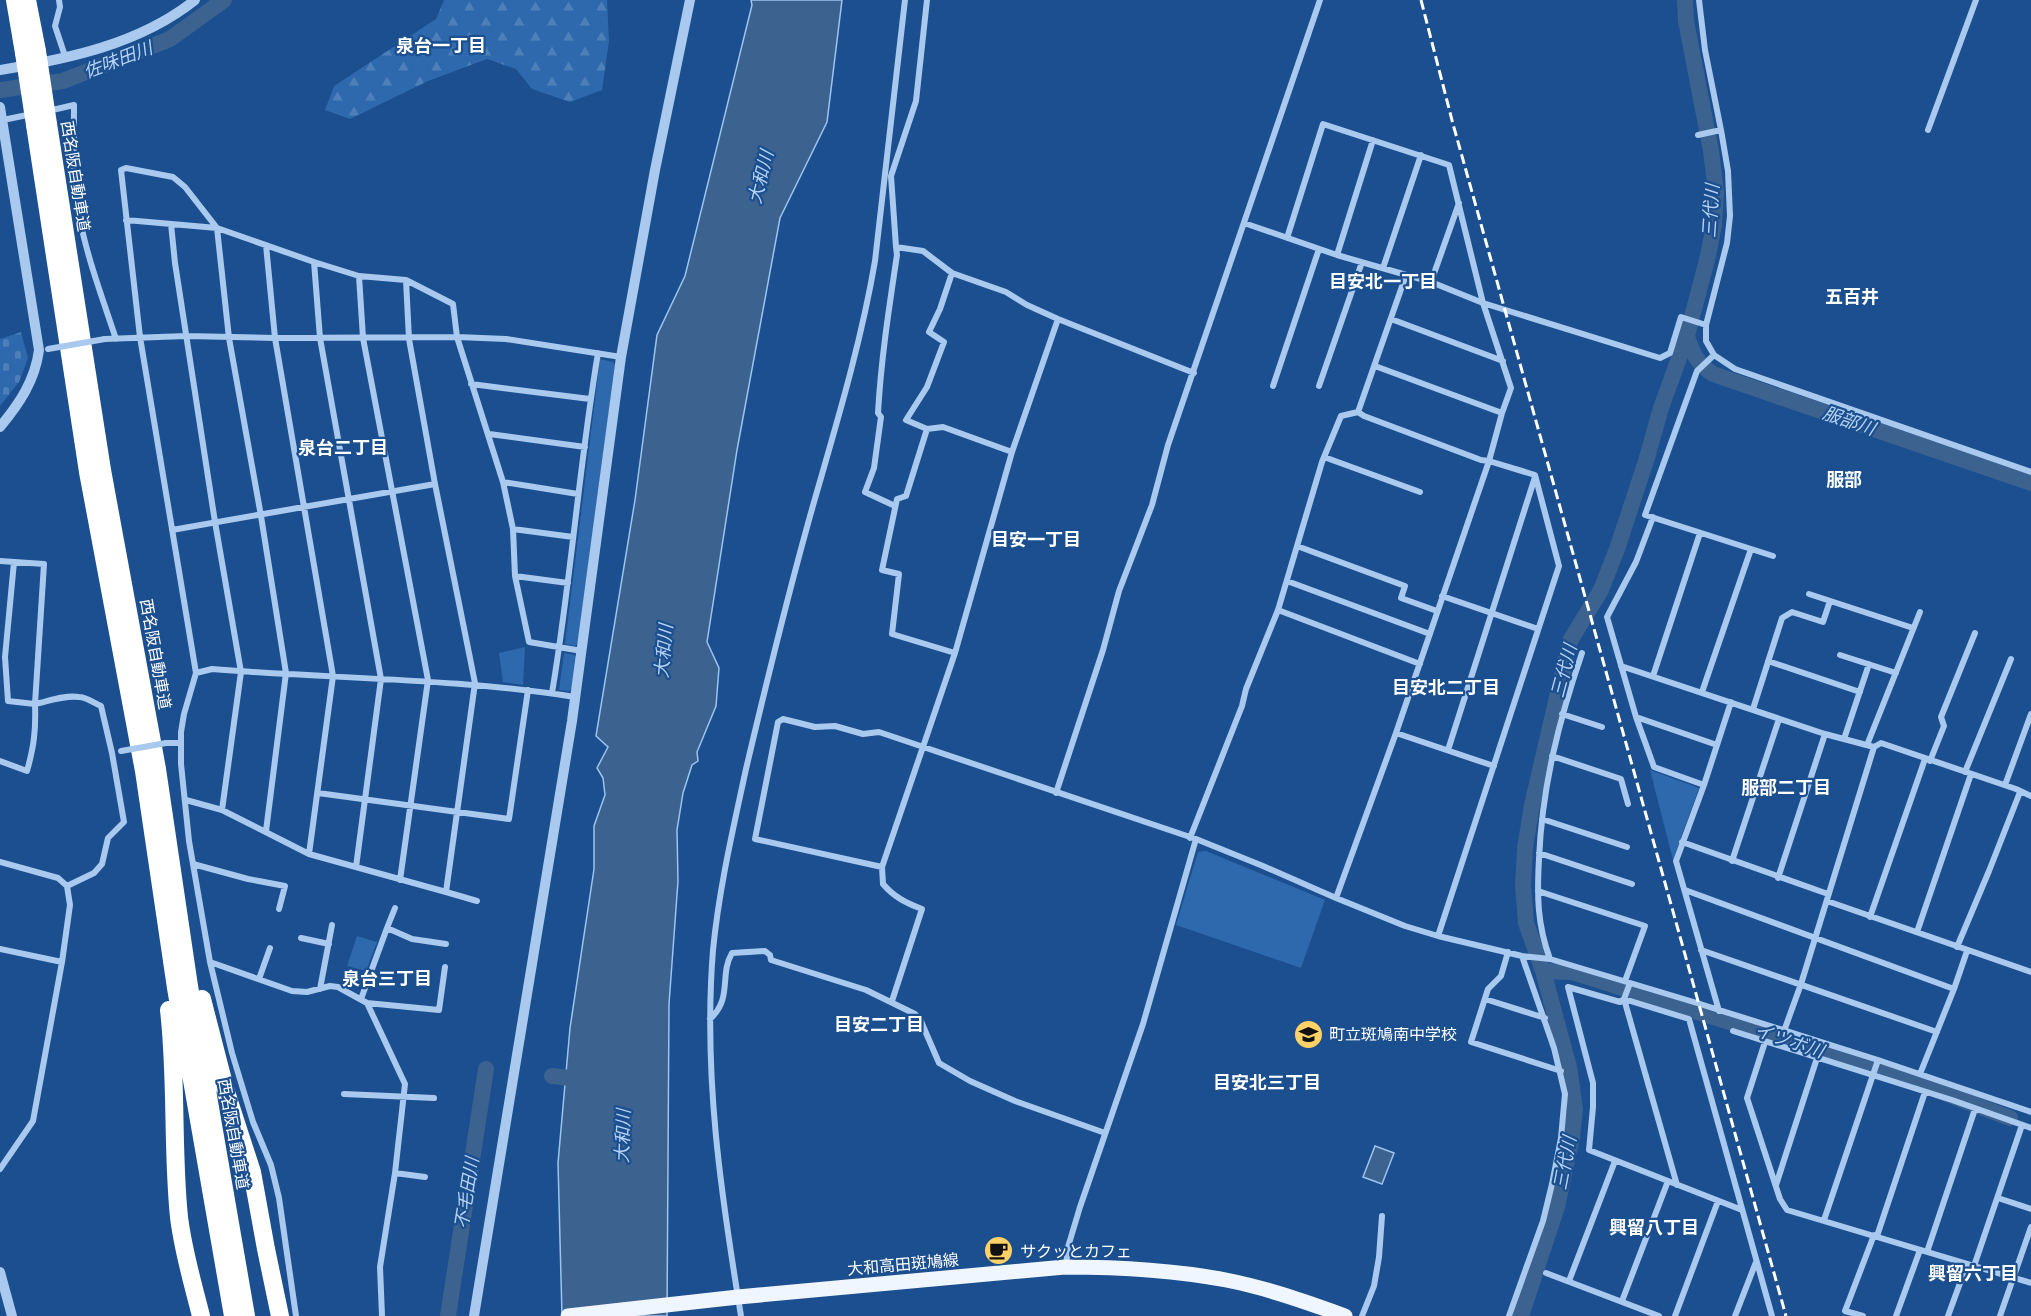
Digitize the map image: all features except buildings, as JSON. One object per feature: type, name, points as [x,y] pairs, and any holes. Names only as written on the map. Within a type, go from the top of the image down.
[{"type":"highway","name":"西名阪自動車道","points":[[15,0],[30,52]]},
{"type":"highway","name":"西名阪自動車道","points":[[27,0],[30,52],[42,124],[88,472],[144,771],[189,986],[246,1316]]},
{"type":"highway","name":"西名阪自動車道","points":[[166,873],[176,988],[233,1316]]},
{"type":"highway","points":[[166,873],[155,911],[171,1024],[179,1218],[201,1316]]},
{"type":"highway","points":[[166,873],[177,885],[196,980],[223,1081],[252,1172],[280,1316]]},
{"type":"main road","name":"大和高田斑鳩線","points":[[568,1316],[738,1297],[1065,1267],[1119,1267],[1227,1280],[1283,1294],[1345,1316]]},
{"type":"street","points":[[59,0],[60,7],[55,26],[66,59]]},
{"type":"street","points":[[0,70],[66,59],[114,43],[169,17],[195,0]]},
{"type":"street","points":[[474,1316],[582,651],[621,357],[655,170],[690,0]]},
{"type":"street","points":[[741,1316],[720,1185],[711,1084],[710,1019],[713,951],[728,851],[759,713],[859,344],[888,176],[905,0]]},
{"type":"street","points":[[896,506],[865,492],[874,468],[881,417],[878,413],[879,388],[897,255],[888,176],[916,101],[927,0]]},
{"type":"street","points":[[1056,793],[1119,591],[1152,505],[1168,445],[1320,0]]},
{"type":"street","points":[[1700,0],[1705,50],[1728,171],[1730,216],[1727,243],[1704,325],[1712,357],[1735,369],[2031,472]]},
{"type":"street","points":[[1928,130],[1976,0]]},
{"type":"street","points":[[3,120],[74,105],[73,172],[80,219],[92,269],[116,339]]},
{"type":"street","points":[[0,107],[43,350],[23,397],[0,427]]},
{"type":"street","points":[[1287,238],[1323,123],[1449,165],[1483,303],[1511,388],[1489,461],[1420,664],[1336,898]]},
{"type":"street","points":[[1699,135],[1720,130]]},
{"type":"street","points":[[1337,255],[1373,140]]},
{"type":"street","points":[[1383,268],[1421,155]]},
{"type":"street","points":[[266,831],[286,673],[229,338],[217,228],[185,187],[173,177],[126,168],[121,170],[140,337],[196,673],[184,714],[181,743],[180,764],[186,800],[186,824],[210,962],[242,1088],[271,1165],[279,1198],[296,1316]]},
{"type":"street","points":[[1431,282],[1459,202]]},
{"type":"street","points":[[126,220],[217,228],[359,276],[406,280],[453,304],[457,338],[504,482],[513,530],[515,576],[529,642],[582,651]]},
{"type":"street","points":[[1244,223],[1337,255],[1431,282],[1483,303],[1659,358],[1670,353],[1681,317],[1704,325]]},
{"type":"street","points":[[171,224],[215,522],[241,672],[222,810]]},
{"type":"street","points":[[266,245],[275,338],[333,676],[309,854]]},
{"type":"street","points":[[896,247],[923,251],[952,273],[1006,292],[1027,305],[1058,319],[1194,374]]},
{"type":"street","points":[[1273,386],[1319,249]]},
{"type":"street","points":[[314,262],[320,338],[381,679],[356,867]]},
{"type":"street","points":[[1319,386],[1362,262]]},
{"type":"street","points":[[952,273],[940,309],[929,332],[944,342],[927,387],[906,420],[927,429],[943,427],[1012,452]]},
{"type":"street","points":[[1358,412],[1406,275]]},
{"type":"street","points":[[359,276],[363,338],[428,680],[400,880]]},
{"type":"street","points":[[406,280],[409,339],[475,683],[447,892]]},
{"type":"street","points":[[892,1001],[922,909],[909,904],[882,885],[882,867],[955,653],[1012,452],[1058,319]]},
{"type":"street","points":[[1391,320],[1503,361]]},
{"type":"street","points":[[43,350],[105,339],[140,337],[457,338],[506,339],[621,357]]},
{"type":"street","points":[[552,693],[560,648],[590,399],[598,353]]},
{"type":"street","points":[[1712,357],[1697,371],[1645,515],[1773,556]]},
{"type":"street","points":[[1375,366],[1502,413]]},
{"type":"street","points":[[471,384],[590,399]]},
{"type":"street","points":[[1065,1267],[1068,1247],[1080,1207],[1143,1024],[1193,838],[1278,610],[1324,457],[1341,416],[1358,412]]},
{"type":"street","points":[[1358,412],[1364,417],[1481,460],[1536,477]]},
{"type":"street","points":[[927,429],[906,496],[897,499],[882,570],[899,574],[892,634],[955,653]]},
{"type":"street","points":[[489,434],[585,447]]},
{"type":"street","points":[[1324,457],[1420,492]]},
{"type":"street","points":[[1448,750],[1536,477]]},
{"type":"street","points":[[1438,936],[1559,566],[1536,477]]},
{"type":"street","points":[[504,482],[578,494]]},
{"type":"street","points":[[172,530],[435,484]]},
{"type":"street","points":[[1653,517],[1636,562],[1607,617],[1636,717],[1654,767],[1704,785]]},
{"type":"street","points":[[513,530],[573,537]]},
{"type":"street","points":[[1653,676],[1700,533]]},
{"type":"street","points":[[1297,546],[1405,586],[1401,598],[1437,611]]},
{"type":"street","points":[[1702,692],[1750,549]]},
{"type":"street","points":[[0,561],[44,564],[34,744],[27,771],[0,761]]},
{"type":"street","points":[[14,562],[2,657],[8,701],[35,704],[67,697],[82,697],[89,702],[101,705],[124,822],[108,838],[102,864],[94,873],[68,886]]},
{"type":"street","points":[[515,576],[567,583]]},
{"type":"street","points":[[1287,581],[1430,634]]},
{"type":"street","points":[[1809,594],[1914,628]]},
{"type":"street","points":[[1442,596],[1538,629]]},
{"type":"street","points":[[1753,709],[1782,618],[1792,612],[1823,622],[1830,601]]},
{"type":"street","points":[[1278,610],[1420,664]]},
{"type":"street","points":[[1867,745],[1920,612]]},
{"type":"street","points":[[1870,917],[1927,760],[1944,726],[1941,717],[1975,633]]},
{"type":"street","points":[[1550,959],[1539,923],[1539,854],[1542,819],[1545,792],[1562,714],[1582,652]]},
{"type":"street","points":[[1840,654],[1896,673]]},
{"type":"street","points":[[1917,932],[1968,773],[2011,659]]},
{"type":"street","points":[[1768,661],[1860,692]]},
{"type":"street","points":[[1844,739],[1869,664]]},
{"type":"street","points":[[1621,666],[1825,734],[1874,747]]},
{"type":"street","points":[[196,673],[212,669],[428,680],[475,683],[575,696]]},
{"type":"street","points":[[318,793],[509,819],[528,690]]},
{"type":"street","points":[[1719,1011],[1676,861],[1731,702]]},
{"type":"street","points":[[1562,714],[1602,727]]},
{"type":"street","points":[[2005,785],[2031,714]]},
{"type":"street","points":[[1636,717],[1717,745]]},
{"type":"street","points":[[882,867],[755,839],[778,722],[783,719],[815,727],[835,726],[863,734],[879,732],[924,746],[1193,838],[1405,926],[1522,956],[1550,959],[1705,1005],[2031,1112]]},
{"type":"street","points":[[1732,861],[1779,719]]},
{"type":"street","points":[[1396,733],[1494,766]]},
{"type":"street","points":[[1778,878],[1825,734]]},
{"type":"street","points":[[112,753],[166,743],[181,743]]},
{"type":"street","points":[[1784,1031],[1801,984],[1874,747],[1881,743],[2031,796]]},
{"type":"street","points":[[1552,756],[1621,779],[1628,804]]},
{"type":"street","points":[[1957,946],[2020,792]]},
{"type":"street","points":[[186,800],[222,810],[309,854],[477,901]]},
{"type":"street","points":[[1542,819],[1627,847]]},
{"type":"street","points":[[1682,842],[1778,878],[1870,917],[2031,972]]},
{"type":"street","points":[[1539,854],[1632,884]]},
{"type":"street","points":[[0,862],[58,878],[68,886],[70,905],[33,1120],[0,1169]]},
{"type":"street","points":[[193,864],[285,886],[279,909]]},
{"type":"street","points":[[1685,890],[1954,989]]},
{"type":"street","points":[[1538,891],[1645,926],[1627,982],[1624,999],[1677,1185]]},
{"type":"street","points":[[382,1316],[380,1267],[395,1173],[405,1084],[364,1001],[395,908]]},
{"type":"street","points":[[320,989],[332,925]]},
{"type":"street","points":[[387,928],[412,939],[446,944]]},
{"type":"street","points":[[301,938],[329,944]]},
{"type":"street","points":[[259,979],[270,948]]},
{"type":"street","points":[[0,949],[62,962]]},
{"type":"street","points":[[1701,950],[1937,1032]]},
{"type":"street","points":[[710,1019],[717,1013],[723,1000],[727,960],[732,953],[765,951],[770,955],[771,960],[836,979],[892,1001],[915,1014],[920,1019],[939,1063],[970,1081],[1015,1101],[1105,1133]]},
{"type":"street","points":[[1920,1074],[1967,951]]},
{"type":"street","points":[[1508,952],[1501,976],[1488,989],[1472,1042],[1561,1071]]},
{"type":"street","points":[[1509,1316],[1543,1221],[1561,1138],[1564,1103],[1564,1083],[1561,1071],[1545,1018],[1522,956]]},
{"type":"street","points":[[210,962],[292,991],[307,993],[330,986],[338,987],[364,1001],[439,1010],[445,967]]},
{"type":"street","points":[[1742,1210],[1589,1150],[1587,1142],[1593,1107],[1593,1083],[1568,987],[1620,1002],[1624,999],[1689,1019],[1772,1316]]},
{"type":"street","points":[[1485,999],[1545,1018]]},
{"type":"street","points":[[1733,1031],[1873,1074],[2031,1128]]},
{"type":"street","points":[[1765,1042],[1747,1098],[1780,1199],[1787,1210],[2031,1283]]},
{"type":"street","points":[[1776,1185],[1817,1058]]},
{"type":"street","points":[[1824,1220],[1877,1062]]},
{"type":"street","points":[[1863,1316],[1845,1311],[1875,1235],[1925,1092]]},
{"type":"street","points":[[344,1094],[434,1098]]},
{"type":"street","points":[[1896,1316],[1924,1251],[1975,1109]]},
{"type":"street","points":[[1948,1316],[1998,1198],[2022,1125]]},
{"type":"street","points":[[1569,1281],[1615,1161]]},
{"type":"street","points":[[395,1173],[425,1177]]},
{"type":"street","points":[[1622,1301],[1668,1181]]},
{"type":"street","points":[[1998,1198],[2031,1209]]},
{"type":"street","points":[[1675,1316],[1718,1201]]},
{"type":"street","points":[[1362,1316],[1374,1286],[1382,1216]]},
{"type":"street","points":[[2000,1316],[2031,1227]]},
{"type":"street","points":[[1736,1316],[1756,1261]]},
{"type":"street","points":[[0,1272],[12,1316]]},
{"type":"street","points":[[1546,1273],[1659,1316]]},
{"type":"green space","points":[[444,0],[607,0],[609,41],[602,90],[570,102],[532,89],[516,69],[487,59],[428,81],[350,119],[325,110],[334,86],[436,19]]},
{"type":"green space","points":[[21,332],[28,358],[19,382],[0,406],[0,339]]},
{"type":"green space","points":[[600,359],[613,362],[615,365],[578,643],[575,646],[565,644]]},
{"type":"green space","points":[[525,647],[523,685],[503,682],[499,653]]},
{"type":"green space","points":[[564,653],[577,657],[572,689],[569,691],[559,690]]},
{"type":"green space","points":[[1650,770],[1699,788],[1673,860]]},
{"type":"green space","points":[[1206,851],[1325,900],[1301,968],[1176,925],[1198,852]]},
{"type":"green space","points":[[357,936],[377,942],[366,971],[347,966]]},
{"type":"water","name":"大和川","points":[[751,0],[842,0],[827,122],[780,218],[737,450],[707,642],[719,668],[716,706],[697,752],[698,761],[692,765],[683,793],[677,830],[678,881],[669,1004],[667,1316],[562,1316],[558,1163],[570,1028],[594,869],[594,826],[605,795],[603,778],[597,768],[608,747],[596,736],[635,500],[657,335],[685,276],[752,5]]},
{"type":"water","points":[[1375,1146],[1394,1153],[1382,1184],[1363,1177]]},
{"type":"waterway","name":"佐味田川","points":[[0,90],[63,81],[170,39],[224,0]]},
{"type":"waterway","name":"三代川","points":[[1521,1316],[1557,1207],[1572,1137],[1575,1109],[1569,1067],[1543,971],[1526,923],[1523,885],[1525,848],[1532,805],[1570,641],[1601,590],[1617,549],[1661,408],[1687,336],[1714,225],[1716,193],[1711,151],[1686,21],[1685,0]]},
{"type":"waterway","name":"服部川","points":[[1687,336],[1696,358],[1713,374],[2031,483]]},
{"type":"waterway","name":"イツボ川","points":[[1543,971],[1572,972],[1902,1077],[2010,1118]]},
{"type":"waterway","name":"不毛田川","points":[[448,1316],[486,1069]]},
{"type":"waterway","name":"不毛田川","points":[[552,1076],[588,1080]]},
{"type":"railway","points":[[1421,0],[1453,124],[1786,1316]]},
{"type":"place","name":"町立斑鳩南中学校","points":[[1308,1034]]},
{"type":"place","name":"サクッとカフェ","points":[[999,1251]]},
{"type":"district","name":"泉台一丁目","points":[[441,46]]},
{"type":"district","name":"目安北一丁目","points":[[1383,282]]},
{"type":"district","name":"五百井","points":[[1852,297]]},
{"type":"district","name":"泉台二丁目","points":[[343,448]]},
{"type":"district","name":"服部","points":[[1844,480]]},
{"type":"district","name":"目安一丁目","points":[[1036,540]]},
{"type":"district","name":"目安北二丁目","points":[[1446,688]]},
{"type":"district","name":"服部二丁目","points":[[1786,788]]},
{"type":"district","name":"泉台三丁目","points":[[387,979]]},
{"type":"district","name":"目安二丁目","points":[[879,1025]]},
{"type":"district","name":"目安北三丁目","points":[[1267,1083]]},
{"type":"district","name":"興留八丁目","points":[[1654,1228]]},
{"type":"district","name":"興留六丁目","points":[[1973,1274]]}]
